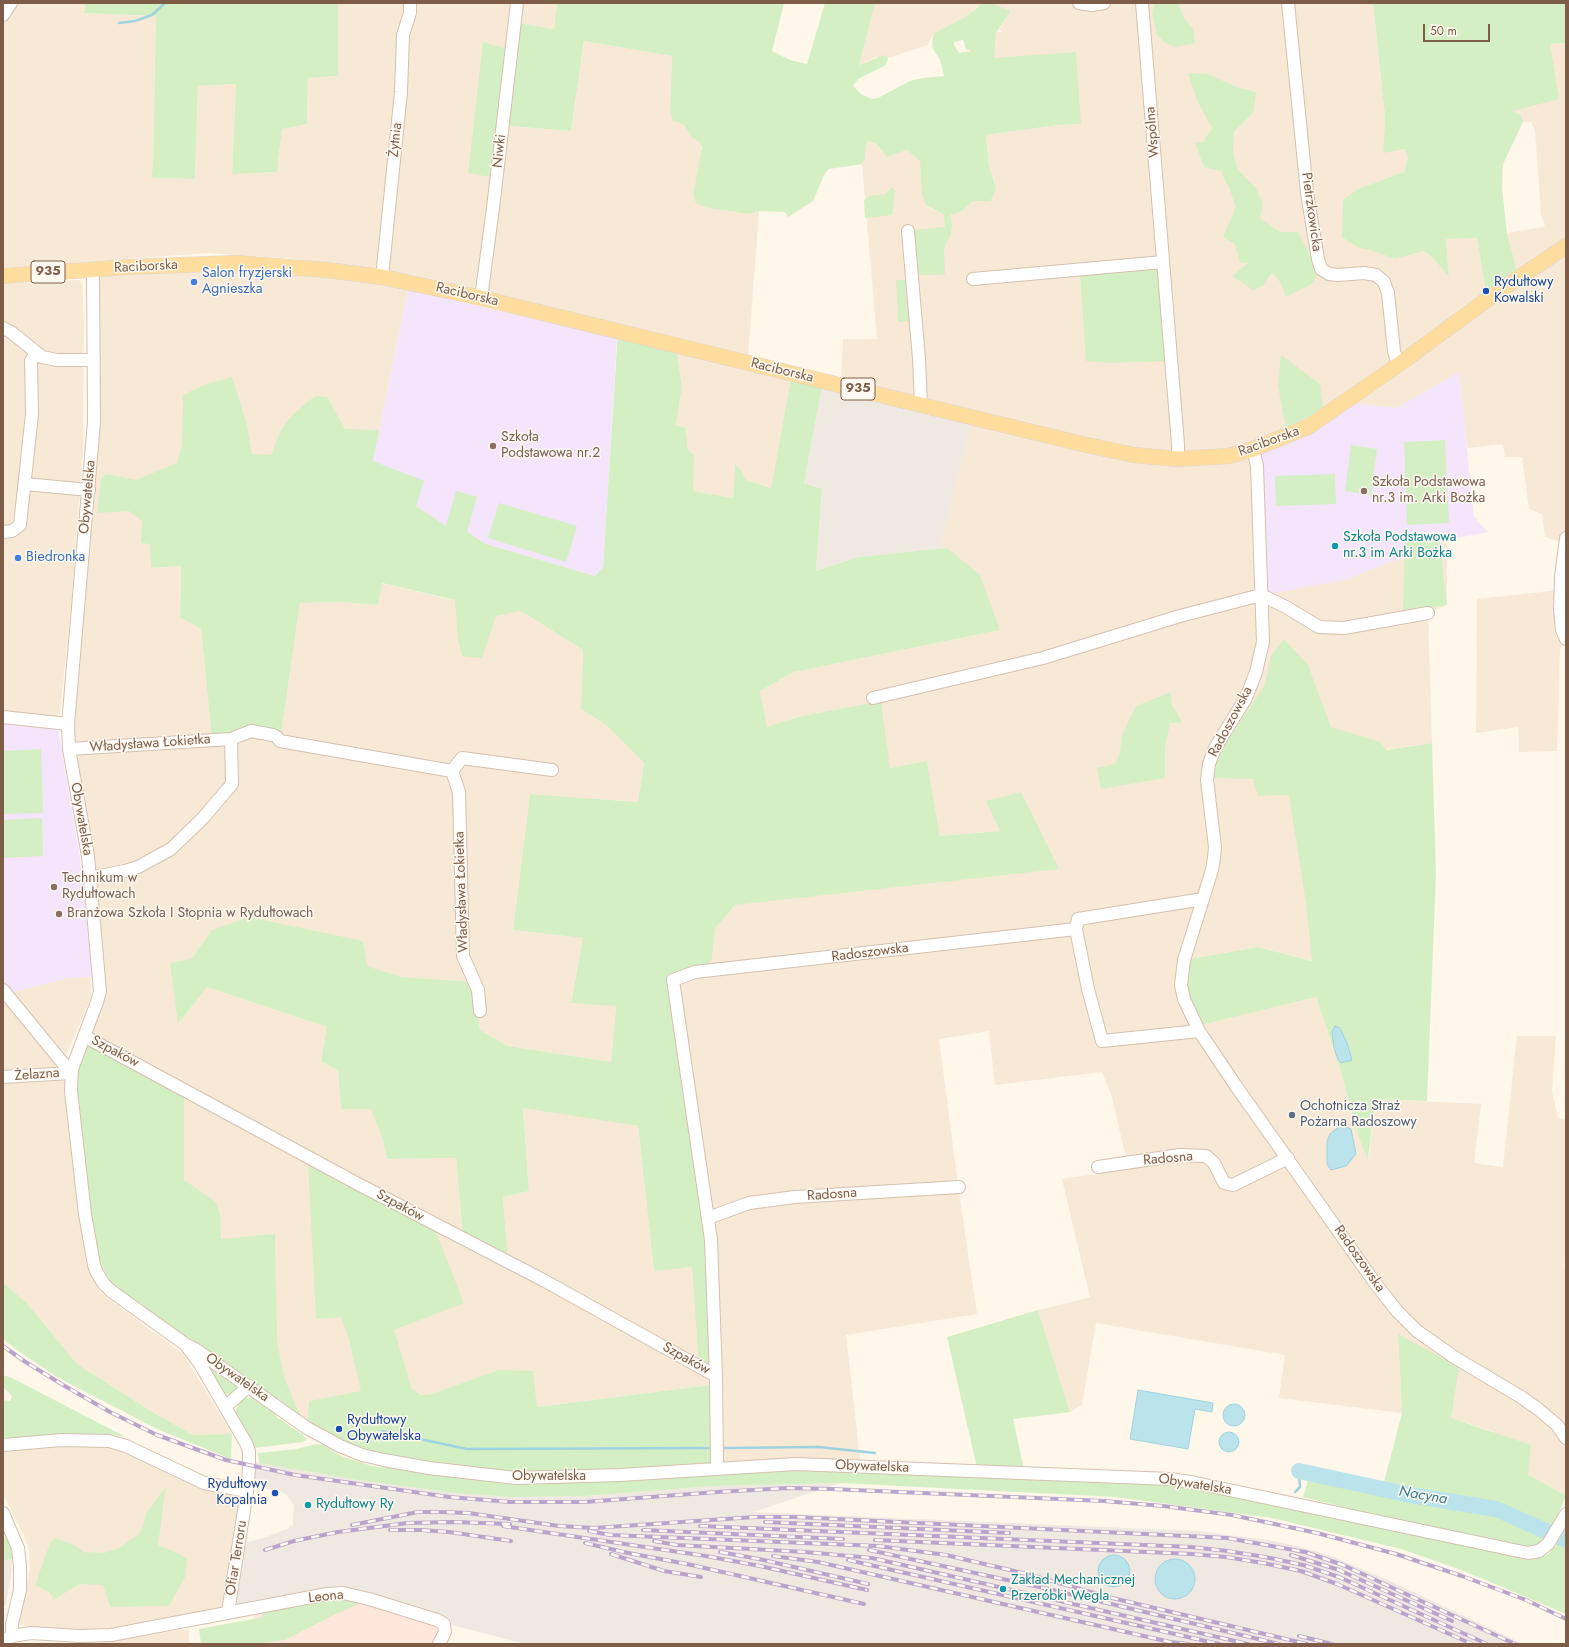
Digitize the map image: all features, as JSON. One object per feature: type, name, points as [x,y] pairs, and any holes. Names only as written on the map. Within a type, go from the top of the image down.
[{"type":"main road","name":"Raciborska","points":[[3,276],[93,269],[236,263],[326,270],[382,277],[481,298],[1097,447],[1134,455],[1178,459],[1229,456],[1253,449],[1308,427],[1398,365],[1492,296],[1566,246]]},
{"type":"street","points":[[3,15],[11,3]]},
{"type":"street","name":"Żytnia","points":[[382,277],[401,92],[403,35],[410,13],[410,3]]},
{"type":"street","name":"Niwki","points":[[481,298],[494,208],[517,3]]},
{"type":"street","points":[[1079,3],[1092,5],[1104,3]]},
{"type":"street","name":"Wspólna","points":[[1142,3],[1178,459]]},
{"type":"street","name":"Pietrzkowicka","points":[[1288,3],[1307,193],[1321,269],[1329,274],[1338,275],[1364,272],[1376,274],[1384,282],[1388,293],[1394,351],[1398,365]]},
{"type":"street","points":[[908,230],[922,405]]},
{"type":"street","points":[[973,279],[1163,262]]},
{"type":"street","name":"Obywatelska","points":[[93,269],[94,422],[68,724],[69,749],[86,842],[100,990],[71,1073],[71,1091],[85,1214],[96,1269],[101,1280],[111,1291],[185,1344],[195,1349],[319,1435],[362,1455],[429,1468],[516,1478],[620,1475],[796,1464],[1171,1479],[1520,1552],[1532,1553],[1544,1548],[1552,1540],[1566,1514]]},
{"type":"street","points":[[3,328],[11,332],[42,357],[57,360],[94,360]]},
{"type":"street","points":[[3,532],[12,531],[20,525],[32,414],[31,361],[36,352]]},
{"type":"street","name":"Radoszowska","points":[[1253,449],[1257,466],[1263,642],[1256,672],[1246,698],[1214,748],[1208,770],[1207,780],[1215,847],[1212,870],[1184,960],[1181,980],[1184,999],[1199,1031],[1383,1294],[1409,1323],[1454,1357],[1521,1397],[1538,1409],[1557,1425],[1566,1438]]},
{"type":"street","points":[[25,484],[89,490]]},
{"type":"street","points":[[1566,538],[1561,577],[1560,610],[1562,630],[1566,639]]},
{"type":"street","points":[[873,698],[1043,658],[1180,616],[1261,595],[1286,607],[1319,627],[1344,628],[1428,613]]},
{"type":"street","points":[[3,717],[68,724]]},
{"type":"street","name":"Władysława Łokietka","points":[[69,749],[231,739],[251,731],[273,735],[280,741],[452,771],[459,792],[463,956],[478,990],[480,1011]]},
{"type":"street","name":"Władysława Łokietka","points":[[90,878],[125,872],[138,867],[171,849],[203,818],[232,784],[231,739]]},
{"type":"street","points":[[452,771],[462,758],[552,770]]},
{"type":"street","points":[[1199,1031],[1102,1041],[1088,989],[1076,929],[1078,919],[1203,899]]},
{"type":"street","name":"Radoszowska","points":[[708,1218],[673,980],[695,972],[1076,929]]},
{"type":"street","points":[[3,990],[71,1073]]},
{"type":"street","name":"Szpaków","points":[[84,1036],[358,1184],[546,1281],[716,1376]]},
{"type":"street","name":"Żelazna","points":[[3,1077],[71,1073]]},
{"type":"street","name":"Radosna","points":[[1098,1167],[1180,1155],[1206,1156],[1214,1163],[1224,1183],[1233,1185],[1288,1158]]},
{"type":"street","name":"Radosna","points":[[708,1218],[749,1203],[795,1198],[958,1187]]},
{"type":"street","points":[[708,1218],[711,1240],[716,1376],[717,1469]]},
{"type":"street","name":"Obywatelska","points":[[185,1344],[200,1364],[246,1443],[249,1466],[247,1491]]},
{"type":"street","points":[[225,1407],[249,1386]]},
{"type":"street","points":[[3,1446],[62,1440],[109,1441],[126,1446],[204,1483],[247,1491]]},
{"type":"street","name":"Ofiar Terroru","points":[[3,1513],[18,1548],[20,1566],[20,1590],[8,1639],[31,1633],[80,1636],[111,1635],[228,1612],[247,1491]]},
{"type":"street","name":"Leona","points":[[228,1612],[259,1608],[327,1594],[343,1593],[430,1617],[444,1624],[445,1632],[439,1644]]},
{"type":"shaded area","points":[[16,3],[85,3],[84,13],[156,16],[153,165],[151,178],[195,179],[198,86],[236,84],[232,174],[277,172],[282,128],[307,124],[308,78],[338,76],[338,3],[557,3],[555,29],[519,23],[509,49],[483,42],[498,125],[571,131],[584,41],[672,56],[670,111],[673,121],[684,125],[691,137],[699,142],[702,151],[693,194],[708,208],[750,214],[759,211],[748,357],[473,291],[296,259],[207,253],[3,268],[3,23]]},
{"type":"shaded area","points":[[875,3],[988,3],[977,7],[965,17],[934,33],[928,45],[888,58],[876,57],[859,65]]},
{"type":"shaded area","points":[[991,3],[1373,3],[1385,117],[1383,152],[1405,149],[1408,157],[1404,172],[1358,189],[1359,248],[1370,250],[1395,259],[1424,251],[1433,258],[1449,276],[1446,239],[1477,238],[1486,290],[1518,274],[1507,233],[1545,227],[1541,213],[1535,130],[1531,122],[1523,122],[1522,116],[1513,111],[1550,44],[1566,43],[1566,639],[1560,649],[1557,751],[1519,752],[1518,727],[1476,733],[1477,599],[1561,590],[1564,543],[1545,537],[1542,514],[1529,509],[1522,457],[1505,457],[1503,444],[1467,448],[1459,372],[1397,408],[1347,403],[1345,580],[1447,540],[1447,605],[1428,613],[1432,743],[1296,762],[1318,962],[1258,947],[1184,960],[1197,1026],[1316,997],[1337,1058],[1358,1135],[1369,1159],[1375,1099],[1481,1104],[1474,1163],[1503,1167],[1517,1036],[1556,1036],[1552,1091],[1558,1118],[1566,1120],[1566,1253],[1564,1268],[1566,1268],[1566,1496],[1528,1474],[1492,1431],[1451,1418],[1398,1335],[1402,1413],[1279,1398],[1285,1355],[1096,1323],[1082,1405],[1070,1412],[1038,1310],[1090,1297],[1062,1179],[1104,1173],[1100,1161],[1126,1158],[1112,1097],[1102,1072],[995,1085],[989,1031],[939,1039],[977,1314],[846,1335],[861,1468],[717,1469],[710,1385],[536,1407],[499,1370],[428,1395],[421,1395],[412,1389],[393,1330],[361,1392],[310,1401],[307,1428],[101,1280],[71,1094],[99,996],[69,749],[89,490],[93,269],[326,270],[408,290],[373,461],[151,568],[181,566],[180,617],[201,629],[212,740],[251,731],[280,740],[300,603],[341,602],[378,605],[381,583],[448,599],[521,611],[583,650],[581,709],[606,725],[644,763],[638,802],[530,794],[513,930],[583,938],[571,1002],[616,1006],[611,1062],[508,1046],[480,1030],[474,982],[402,977],[367,966],[212,930],[191,959],[178,1024],[207,987],[327,1027],[321,1061],[338,1071],[341,1109],[371,1109],[383,1140],[387,1159],[456,1158],[463,1238],[508,1261],[503,1197],[529,1191],[523,1107],[638,1126],[654,1270],[692,1267],[699,1367],[673,980],[712,960],[715,929],[735,905],[1000,831],[940,836],[927,761],[890,768],[798,717],[767,728],[760,691],[794,672],[1000,630],[947,548],[940,549],[973,417],[841,381],[843,339],[877,339],[862,164],[865,159],[866,144],[869,141],[875,144],[887,157],[907,150],[920,161],[930,208],[944,215],[962,211],[973,201],[990,201],[995,182],[989,166],[986,135],[1058,125],[1081,124],[993,58],[996,33],[1003,31],[999,30],[1011,11]]},
{"type":"shaded area","points":[[80,280],[82,285],[84,323],[83,449],[71,610],[58,729],[3,724],[3,284]]},
{"type":"shaded area","name":"Szkoła Podstawowa nr.2","points":[[408,290],[617,338],[603,567],[595,576],[486,544],[467,532],[446,527],[416,506],[373,461]]},
{"type":"shaded area","points":[[676,345],[792,373],[771,488],[746,480],[741,470],[735,464],[733,498],[692,491],[694,455],[688,450],[686,428],[676,425],[682,387]]},
{"type":"shaded area","name":"Szkoła Podstawowa nr.3 im. Arki Bożka","points":[[1459,372],[1474,517],[1488,532],[1447,540],[1345,580],[1261,595],[1253,449],[1347,403],[1397,408]]},
{"type":"shaded area","points":[[823,381],[973,417],[940,549],[859,557],[816,571],[822,489],[804,483]]},
{"type":"shaded area","points":[[3,722],[58,729],[80,857],[93,977],[69,978],[13,992],[3,979]]},
{"type":"shaded area","points":[[90,953],[91,997],[64,1060],[74,1152],[91,1276],[101,1293],[183,1354],[232,1434],[193,1435],[154,1413],[77,1364],[27,1303],[3,1283],[3,979],[13,992],[69,978],[85,977]]},
{"type":"shaded area","points":[[102,1444],[244,1492],[224,1608],[108,1630],[28,1627],[18,1624],[30,1568],[29,1550],[24,1536],[3,1494],[3,1451],[44,1446]]},
{"type":"shaded area","points":[[249,1461],[357,1480],[455,1493],[510,1497],[586,1496],[714,1486],[841,1483],[753,1512],[1197,1531],[1268,1540],[1298,1546],[1331,1556],[1388,1580],[1523,1644],[525,1644],[444,1624],[369,1599],[228,1612],[239,1545],[287,1529],[293,1524],[294,1506],[287,1495],[282,1492],[248,1485]]},
{"type":"shaded area","points":[[3,1524],[11,1539],[12,1571],[6,1605],[3,1605]]},
{"type":"shaded area","points":[[327,1594],[441,1622],[439,1644],[255,1644],[254,1611]]},
{"type":"shaded area","points":[[189,1629],[189,1644],[91,1644]]},
{"type":"green space","points":[[85,3],[338,3],[338,76],[308,78],[307,124],[282,129],[277,172],[232,174],[236,84],[198,86],[195,179],[151,178],[153,165],[156,16],[84,13]]},
{"type":"green space","points":[[557,3],[784,3],[772,51],[790,60],[807,64],[825,3],[875,3],[859,65],[884,55],[888,58],[886,65],[858,79],[853,86],[861,94],[872,99],[878,98],[910,81],[922,78],[944,76],[940,60],[933,49],[932,42],[934,33],[965,17],[982,4],[991,3],[1011,11],[996,33],[994,58],[1076,52],[1081,124],[1058,125],[986,135],[989,166],[996,187],[994,195],[990,201],[973,201],[962,211],[950,215],[952,225],[951,235],[944,250],[945,274],[916,275],[912,230],[945,227],[944,215],[926,205],[922,193],[920,161],[907,150],[887,157],[876,144],[869,141],[866,144],[865,159],[862,164],[829,169],[825,173],[813,201],[788,217],[785,212],[759,211],[750,214],[708,208],[696,203],[693,194],[702,148],[699,142],[691,137],[684,125],[673,121],[670,111],[672,56],[584,41],[571,131],[498,125],[491,177],[468,173],[483,42],[509,49],[519,23],[554,29]],"holes":[[[963,40],[966,49],[971,51],[959,53],[954,45],[954,42]]]},
{"type":"green space","points":[[1155,3],[1178,3],[1184,18],[1193,29],[1195,43],[1176,47],[1165,43],[1157,35],[1152,13]]},
{"type":"green space","points":[[1373,3],[1566,3],[1566,43],[1550,44],[1559,99],[1513,111],[1522,116],[1523,122],[1503,164],[1502,188],[1507,233],[1518,274],[1486,291],[1477,238],[1446,239],[1449,277],[1433,258],[1424,251],[1395,259],[1370,250],[1359,248],[1342,237],[1343,200],[1358,189],[1404,172],[1408,157],[1405,149],[1383,153],[1385,117]]},
{"type":"green space","points":[[1188,73],[1208,74],[1236,87],[1256,92],[1253,113],[1234,132],[1233,153],[1238,170],[1255,187],[1263,203],[1260,218],[1280,232],[1298,232],[1319,272],[1312,284],[1286,297],[1281,283],[1272,272],[1263,286],[1253,290],[1232,276],[1250,262],[1240,263],[1235,244],[1223,237],[1236,207],[1221,171],[1204,167],[1195,143],[1203,142],[1212,128],[1197,100]]},
{"type":"green space","points":[[892,187],[895,191],[892,215],[865,218],[864,200],[869,196],[886,194]]},
{"type":"green space","points":[[1157,269],[1162,275],[1168,361],[1108,363],[1086,361],[1080,274]]},
{"type":"green space","points":[[896,280],[907,280],[909,321],[898,322]]},
{"type":"green space","points":[[618,331],[676,345],[682,387],[676,425],[686,428],[688,450],[694,455],[693,491],[733,498],[735,464],[741,470],[746,480],[771,488],[792,373],[823,381],[804,483],[822,489],[816,571],[859,557],[947,548],[980,575],[1000,630],[794,672],[760,691],[767,727],[798,717],[881,701],[890,768],[927,761],[940,836],[1000,831],[986,801],[1021,792],[1059,869],[735,905],[715,929],[712,960],[695,972],[673,980],[708,1218],[716,1376],[699,1367],[692,1267],[654,1271],[638,1126],[523,1108],[529,1191],[503,1197],[508,1261],[463,1238],[456,1158],[387,1159],[383,1140],[371,1109],[341,1109],[338,1071],[321,1061],[327,1027],[207,987],[178,1024],[170,963],[191,959],[212,930],[249,917],[363,941],[367,966],[402,977],[474,982],[480,1030],[508,1046],[611,1062],[616,1006],[571,1003],[583,938],[513,930],[530,794],[638,802],[644,763],[606,725],[581,709],[583,650],[521,611],[496,616],[482,658],[462,656],[458,639],[455,600],[382,583],[378,605],[341,602],[300,603],[280,741],[273,735],[212,740],[201,629],[180,617],[181,566],[151,568],[150,544],[141,543],[142,521],[129,511],[97,513],[101,479],[106,474],[136,480],[177,463],[182,445],[183,395],[203,385],[232,377],[246,421],[252,454],[271,455],[280,432],[289,419],[308,401],[316,396],[327,397],[345,429],[379,430],[373,461],[424,481],[416,506],[446,526],[456,491],[477,497],[467,532],[486,544],[595,576],[603,567]]},
{"type":"green space","points":[[1281,355],[1320,384],[1323,409],[1286,428],[1278,386]]},
{"type":"green space","points":[[1445,440],[1449,523],[1407,525],[1404,442]]},
{"type":"green space","points":[[1351,445],[1377,449],[1371,495],[1345,491]]},
{"type":"green space","points":[[1335,474],[1336,504],[1276,506],[1275,476]]},
{"type":"green space","points":[[499,503],[577,526],[566,562],[488,538]]},
{"type":"green space","points":[[1405,532],[1439,538],[1447,605],[1403,612]]},
{"type":"green space","points":[[1284,639],[1308,665],[1331,727],[1380,742],[1386,750],[1432,743],[1436,874],[1427,1101],[1375,1099],[1368,1160],[1358,1135],[1337,1058],[1316,997],[1197,1026],[1188,1009],[1184,960],[1258,947],[1312,961],[1306,903],[1289,795],[1258,796],[1253,779],[1213,778],[1220,752],[1265,685],[1271,656]]},
{"type":"green space","points":[[1171,692],[1172,705],[1182,722],[1170,723],[1165,747],[1165,778],[1101,789],[1097,768],[1115,764],[1120,752],[1122,735],[1136,706]]},
{"type":"green space","points":[[41,749],[43,813],[3,814],[3,751]]},
{"type":"green space","points":[[42,818],[43,856],[3,858],[3,820]]},
{"type":"green space","points":[[89,1046],[96,1047],[184,1096],[184,1180],[216,1202],[220,1214],[221,1239],[275,1234],[277,1341],[284,1377],[300,1416],[252,1384],[121,1291],[107,1276],[96,1250],[82,1172],[76,1071],[85,1049]]},
{"type":"green space","points":[[308,1163],[435,1230],[464,1303],[394,1330],[412,1389],[421,1395],[428,1395],[499,1370],[533,1371],[537,1407],[710,1385],[717,1469],[568,1478],[384,1460],[307,1428],[309,1401],[361,1391],[349,1340],[341,1317],[316,1319]]},
{"type":"green space","points":[[3,1283],[27,1303],[77,1364],[154,1413],[193,1435],[232,1434],[231,1459],[159,1430],[55,1376],[17,1350],[3,1339]]},
{"type":"green space","points":[[1038,1310],[1070,1412],[1013,1419],[1025,1474],[978,1472],[947,1337]]},
{"type":"green space","points":[[1398,1334],[1459,1367],[1451,1418],[1531,1445],[1528,1474],[1566,1496],[1551,1530],[1496,1507],[1412,1493],[1383,1486],[1402,1413]]},
{"type":"green space","points":[[216,1368],[236,1383],[237,1387],[232,1395],[222,1393],[211,1371]]},
{"type":"green space","points":[[3,1375],[12,1378],[126,1437],[109,1434],[3,1438],[3,1400],[10,1401],[12,1396],[3,1387]]},
{"type":"green space","points":[[253,1396],[270,1408],[278,1418],[302,1434],[307,1440],[303,1442],[254,1448],[235,1412],[242,1400]]},
{"type":"green space","points":[[317,1444],[324,1445],[341,1456],[372,1466],[532,1484],[801,1467],[1170,1484],[1541,1556],[1549,1554],[1559,1540],[1566,1543],[1566,1614],[1464,1571],[1401,1549],[1272,1518],[1116,1497],[841,1483],[714,1486],[586,1496],[510,1497],[455,1493],[357,1480],[259,1463],[258,1453],[296,1449]]},
{"type":"green space","points":[[1309,1477],[1429,1504],[1494,1512],[1548,1536],[1533,1550],[1404,1522],[1303,1497]]},
{"type":"green space","points":[[166,1486],[158,1545],[187,1559],[185,1577],[169,1606],[110,1607],[103,1585],[80,1584],[53,1600],[53,1597],[49,1592],[35,1585],[50,1543],[55,1538],[74,1545],[84,1552],[104,1553],[119,1548],[138,1535],[142,1528],[146,1514]]},
{"type":"green space","points":[[3,1536],[11,1543],[12,1559],[3,1560]]},
{"type":"green space","points":[[346,1597],[365,1601],[285,1640],[255,1644],[201,1644],[199,1629],[263,1617],[262,1611]]},
{"type":"water","points":[[1335,1026],[1340,1028],[1347,1043],[1352,1060],[1341,1063],[1338,1060],[1334,1048],[1332,1032]]},
{"type":"water","points":[[1341,1125],[1351,1129],[1356,1154],[1346,1166],[1331,1170],[1327,1164],[1327,1142],[1330,1134]]},
{"type":"water","points":[[1138,1390],[1213,1403],[1212,1412],[1195,1409],[1188,1449],[1130,1439]]},
{"type":"water","points":[[1234,1404],[1242,1407],[1245,1415],[1242,1423],[1234,1426],[1226,1423],[1223,1415],[1226,1407]]},
{"type":"water","points":[[1229,1432],[1236,1435],[1239,1442],[1236,1449],[1229,1452],[1222,1449],[1219,1442],[1222,1435]]},
{"type":"water","points":[[1114,1555],[1123,1558],[1127,1562],[1130,1571],[1127,1580],[1123,1584],[1114,1587],[1105,1584],[1101,1580],[1098,1571],[1101,1562],[1105,1558]]},
{"type":"water","points":[[1179,1559],[1186,1562],[1192,1568],[1195,1579],[1194,1587],[1186,1596],[1179,1599],[1171,1599],[1164,1596],[1156,1587],[1155,1575],[1158,1568],[1167,1560]]},
{"type":"waterway","points":[[119,23],[135,21],[152,15],[165,3]]},
{"type":"waterway","points":[[382,1431],[467,1449],[708,1448]]},
{"type":"waterway","points":[[723,1448],[819,1447],[875,1453]]},
{"type":"waterway","name":"Nacyna","points":[[1295,1492],[1300,1487],[1299,1471]]},
{"type":"waterway","name":"Nacyna","points":[[1299,1471],[1410,1495],[1496,1509],[1566,1540]]},
{"type":"railway","points":[[3,1346],[63,1385],[110,1412],[157,1435],[226,1460],[295,1475],[449,1497],[510,1502],[585,1502],[788,1488],[1104,1501],[1163,1506],[1232,1515],[1317,1533],[1396,1554],[1462,1576],[1526,1600],[1566,1619]]},
{"type":"railway","points":[[352,1525],[418,1512],[468,1513],[559,1526],[594,1528],[755,1517],[795,1517],[1227,1538],[1305,1552],[1343,1565],[1515,1644]]},
{"type":"railway","points":[[265,1550],[294,1541],[338,1532],[408,1523],[454,1522],[510,1524]]},
{"type":"railway","points":[[765,1522],[1009,1533]]},
{"type":"railway","points":[[503,1526],[706,1556],[760,1566],[867,1590]]},
{"type":"railway","points":[[700,1526],[1191,1547],[1227,1551],[1303,1565],[1339,1577],[1487,1644]]},
{"type":"railway","points":[[390,1530],[449,1532],[511,1541]]},
{"type":"railway","points":[[643,1530],[843,1539]]},
{"type":"railway","points":[[589,1531],[610,1535],[878,1546],[946,1555],[1031,1575],[1108,1597],[1307,1644]]},
{"type":"railway","points":[[875,1540],[1192,1554],[1226,1557],[1263,1563],[1301,1571],[1337,1584],[1472,1644]]},
{"type":"railway","points":[[654,1541],[677,1545],[805,1552],[872,1558],[1248,1644]]},
{"type":"railway","points":[[585,1543],[687,1564],[864,1604]]},
{"type":"railway","points":[[869,1550],[1044,1588],[1279,1644]]},
{"type":"railway","points":[[720,1552],[759,1559],[868,1584]]},
{"type":"railway","points":[[611,1554],[664,1571],[701,1577]]},
{"type":"railway","points":[[1291,1555],[1339,1570],[1452,1621]]},
{"type":"railway","points":[[773,1556],[818,1562],[1170,1642],[1188,1644]]},
{"type":"railway","points":[[848,1560],[1219,1644]]},
{"type":"railway","points":[[1299,1636],[1332,1644]]},
{"type":"place","name":"Salon fryzjerski Agnieszka","points":[[194,282]]},
{"type":"place","name":"Rydułtowy Kowalski","points":[[1486,291]]},
{"type":"place","name":"Szkoła Podstawowa nr.2","points":[[493,446]]},
{"type":"place","name":"Szkoła Podstawowa nr.3 im. Arki Bożka","points":[[1364,491]]},
{"type":"place","name":"Szkoła Podstawowa nr.3 im Arki Bożka","points":[[1335,546]]},
{"type":"place","name":"Biedronka","points":[[18,558]]},
{"type":"place","name":"Technikum w Rydułtowach","points":[[54,887]]},
{"type":"place","name":"Branżowa Szkoła I Stopnia w Rydułtowach","points":[[59,914]]},
{"type":"place","name":"Ochotnicza Straż Pożarna Radoszowy","points":[[1292,1115]]},
{"type":"place","name":"Rydułtowy Obywatelska","points":[[339,1429]]},
{"type":"place","name":"Rydułtowy Kopalnia","points":[[275,1493]]},
{"type":"place","name":"Rydułtowy Ry","points":[[308,1505]]},
{"type":"place","name":"Zakład Mechanicznej Przeróbki Wegla","points":[[1003,1589]]}]
